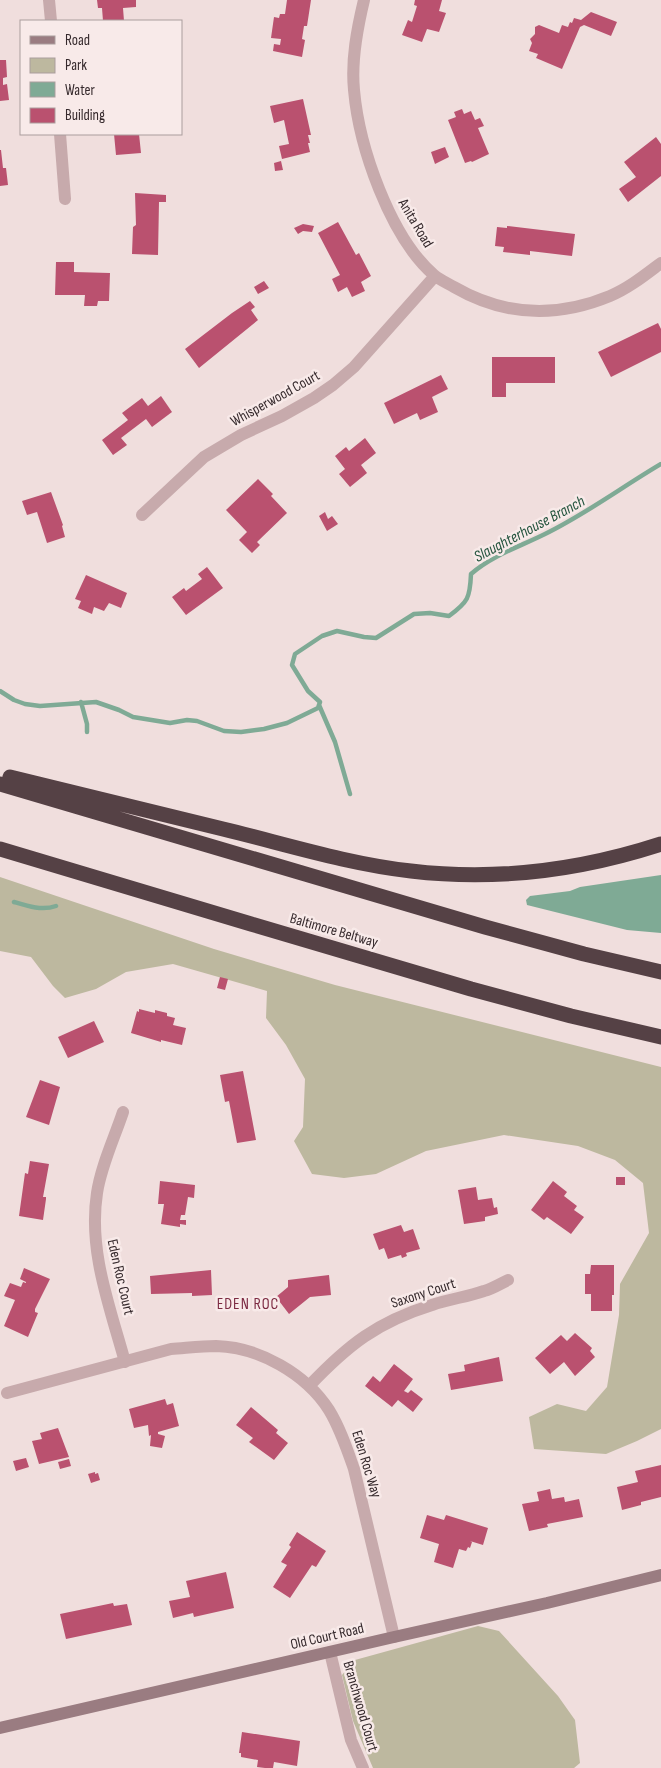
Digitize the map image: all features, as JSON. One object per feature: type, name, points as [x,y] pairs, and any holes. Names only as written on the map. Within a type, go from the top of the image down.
[{"type":"highway","points":[[0,775],[323,854],[410,871],[473,875],[552,870],[625,856],[661,844]]},
{"type":"highway","points":[[0,784],[485,927],[584,954],[661,972]]},
{"type":"highway","name":"Baltimore Beltway","points":[[0,849],[480,991],[571,1016],[661,1037]]},
{"type":"main road","name":"Old Court Road","points":[[0,1728],[394,1636],[547,1603],[661,1575]]},
{"type":"street","points":[[50,0],[51,20]]},
{"type":"street","name":"Anita Road","points":[[364,0],[354,53],[353,88],[358,121],[385,202],[400,233],[414,254],[435,276],[486,303],[514,310],[541,312],[564,310],[612,295],[634,283],[661,263]]},
{"type":"street","points":[[60,135],[65,199]]},
{"type":"street","name":"Whisperwood Court","points":[[142,515],[204,457],[242,435],[282,416],[333,385],[354,367],[435,276]]},
{"type":"street","name":"Eden Roc Court","points":[[123,1112],[97,1192],[94,1218],[95,1246],[100,1272],[125,1362]]},
{"type":"street","name":"Saxony Court","points":[[309,1386],[338,1356],[358,1339],[380,1325],[434,1304],[486,1291],[508,1280]]},
{"type":"street","name":"Eden Roc Way","points":[[7,1393],[171,1349],[218,1346],[262,1357],[285,1368],[309,1386],[328,1408],[347,1448],[354,1469],[394,1636]]},
{"type":"street","name":"Branchwood Court","points":[[330,1652],[352,1740],[363,1768]]},
{"type":"green space","points":[[0,877],[214,949],[335,985],[661,1067],[661,1429],[606,1454],[534,1449],[529,1417],[557,1404],[586,1411],[607,1387],[619,1315],[620,1284],[649,1233],[643,1183],[615,1160],[578,1146],[504,1135],[426,1151],[376,1174],[344,1178],[312,1174],[294,1141],[303,1127],[305,1079],[286,1045],[266,1018],[267,991],[173,964],[126,972],[96,989],[65,998],[53,986],[31,957],[0,951]]},
{"type":"green space","points":[[478,1626],[499,1631],[558,1696],[575,1720],[580,1763],[574,1768],[373,1768],[353,1721],[342,1675],[355,1660]]},
{"type":"water","points":[[661,875],[661,933],[627,930],[527,905],[526,900],[530,896]]},
{"type":"building","points":[[97,0],[136,0],[136,7],[123,8],[124,20],[103,20],[102,8],[98,8]]},
{"type":"building","points":[[287,0],[311,0],[307,26],[304,26],[302,39],[305,40],[302,57],[273,51],[274,44],[280,45],[281,39],[271,38],[274,17],[279,18],[280,14],[285,14]]},
{"type":"building","points":[[415,0],[442,0],[439,11],[446,13],[439,32],[427,29],[422,42],[402,35],[408,20],[412,22],[417,6],[414,5]]},
{"type":"building","points":[[591,12],[617,22],[611,36],[584,25],[580,27],[562,69],[536,58],[538,54],[529,51],[532,43],[530,39],[535,34],[535,27],[539,25],[559,33],[562,25],[568,27],[574,18],[581,20]]},
{"type":"building","points":[[0,60],[6,60],[7,77],[3,78],[3,85],[7,84],[9,100],[0,101]]},
{"type":"building","points":[[303,99],[311,135],[308,135],[310,152],[282,159],[279,146],[289,144],[284,120],[274,123],[270,106]]},
{"type":"building","points":[[462,109],[464,114],[471,111],[475,120],[480,118],[484,126],[478,128],[489,154],[472,162],[465,163],[448,120],[456,117],[454,112]]},
{"type":"building","points":[[114,135],[139,135],[141,153],[116,155]]},
{"type":"building","points":[[656,137],[661,144],[661,176],[628,202],[619,189],[636,177],[624,162]]},
{"type":"building","points":[[445,147],[449,157],[435,164],[431,152]]},
{"type":"building","points":[[0,150],[3,168],[6,168],[8,185],[0,186]]},
{"type":"building","points":[[281,161],[283,170],[275,171],[274,163]]},
{"type":"building","points":[[135,193],[166,195],[166,202],[159,202],[158,255],[132,254],[133,227],[136,225]]},
{"type":"building","points":[[338,222],[356,255],[359,253],[371,276],[361,282],[365,291],[352,297],[347,287],[338,292],[332,279],[340,275],[318,233]]},
{"type":"building","points":[[303,224],[314,226],[312,232],[303,231],[298,234],[294,228]]},
{"type":"building","points":[[507,226],[575,234],[572,256],[530,251],[530,255],[503,252],[504,247],[495,246],[497,227],[507,228]]},
{"type":"building","points":[[56,262],[74,262],[74,272],[110,273],[109,301],[98,301],[97,306],[84,306],[85,295],[55,295]]},
{"type":"building","points":[[264,281],[269,288],[258,294],[254,287]]},
{"type":"building","points":[[250,301],[255,307],[251,310],[258,320],[199,368],[185,349]]},
{"type":"building","points":[[658,323],[661,329],[661,352],[611,377],[598,352]]},
{"type":"building","points":[[492,357],[555,357],[555,383],[506,383],[506,397],[492,397]]},
{"type":"building","points":[[441,375],[448,389],[432,397],[438,412],[420,420],[417,413],[394,424],[384,403]]},
{"type":"building","points":[[161,396],[172,412],[152,427],[146,419],[121,438],[127,445],[113,455],[102,440],[128,420],[122,413],[142,398],[148,406]]},
{"type":"building","points":[[365,438],[376,453],[361,465],[367,473],[350,487],[339,474],[345,469],[335,456],[346,447],[349,451]]},
{"type":"building","points":[[258,479],[273,494],[271,496],[287,513],[257,542],[260,545],[252,553],[239,540],[247,532],[226,510]]},
{"type":"building","points":[[51,492],[63,525],[65,537],[47,543],[37,512],[27,515],[22,501]]},
{"type":"building","points":[[325,512],[328,519],[332,516],[338,524],[327,531],[319,516]]},
{"type":"building","points":[[207,567],[223,588],[186,615],[172,597],[184,588],[186,591],[202,579],[198,574]]},
{"type":"building","points":[[86,575],[127,593],[121,608],[109,603],[104,611],[94,607],[92,614],[78,608],[81,601],[75,599]]},
{"type":"building","points":[[220,977],[228,979],[225,990],[217,988]]},
{"type":"building","points":[[139,1009],[155,1013],[155,1010],[167,1013],[167,1016],[175,1018],[173,1025],[186,1028],[182,1045],[161,1040],[161,1042],[131,1033]]},
{"type":"building","points":[[94,1021],[104,1042],[68,1058],[58,1037]]},
{"type":"building","points":[[243,1071],[256,1140],[237,1143],[229,1101],[225,1102],[220,1075]]},
{"type":"building","points":[[40,1080],[60,1087],[49,1125],[26,1117]]},
{"type":"building","points":[[30,1161],[49,1164],[43,1197],[46,1197],[46,1199],[43,1220],[19,1216],[25,1173],[28,1174]]},
{"type":"building","points":[[616,1177],[625,1177],[625,1185],[616,1185]]},
{"type":"building","points":[[160,1181],[195,1185],[194,1198],[188,1197],[185,1215],[181,1215],[180,1220],[186,1220],[186,1225],[180,1224],[180,1227],[161,1224],[164,1204],[158,1204]]},
{"type":"building","points":[[553,1181],[567,1192],[564,1196],[577,1206],[574,1210],[584,1217],[571,1234],[547,1217],[544,1220],[531,1210]]},
{"type":"building","points":[[476,1187],[478,1200],[492,1198],[494,1208],[497,1207],[498,1214],[485,1217],[485,1221],[464,1224],[458,1190]]},
{"type":"building","points":[[401,1225],[404,1232],[413,1229],[420,1249],[406,1253],[407,1256],[402,1258],[401,1255],[388,1259],[384,1248],[379,1250],[373,1234]]},
{"type":"building","points":[[591,1265],[614,1265],[612,1311],[591,1311],[591,1294],[585,1294],[585,1274],[590,1274]]},
{"type":"building","points":[[24,1268],[50,1279],[35,1309],[35,1312],[38,1313],[28,1337],[4,1326],[15,1300],[4,1296],[10,1283],[21,1287],[23,1282],[26,1283],[20,1279]]},
{"type":"building","points":[[211,1270],[212,1295],[192,1296],[192,1293],[151,1294],[150,1276]]},
{"type":"building","points":[[329,1275],[331,1295],[310,1297],[289,1314],[276,1297],[288,1287],[288,1280]]},
{"type":"building","points":[[575,1333],[592,1348],[590,1351],[595,1357],[575,1376],[564,1362],[550,1374],[535,1358],[561,1335],[567,1341]]},
{"type":"building","points":[[499,1357],[503,1381],[451,1390],[448,1374],[465,1371],[464,1365]]},
{"type":"building","points":[[394,1364],[413,1379],[404,1391],[408,1393],[411,1390],[423,1399],[413,1412],[398,1400],[392,1407],[365,1386],[373,1376],[380,1382]]},
{"type":"building","points":[[165,1399],[167,1405],[173,1403],[179,1426],[158,1432],[158,1434],[165,1436],[162,1448],[150,1446],[151,1435],[149,1436],[148,1425],[134,1428],[129,1409]]},
{"type":"building","points":[[251,1407],[278,1430],[276,1433],[288,1443],[274,1460],[249,1442],[253,1438],[236,1425]]},
{"type":"building","points":[[58,1428],[69,1457],[39,1464],[32,1441],[42,1439],[40,1433]]},
{"type":"building","points":[[26,1458],[29,1467],[16,1471],[13,1461]]},
{"type":"building","points":[[69,1459],[71,1466],[60,1469],[58,1462]]},
{"type":"building","points":[[661,1465],[661,1497],[641,1502],[641,1505],[622,1510],[617,1487],[638,1482],[635,1471]]},
{"type":"building","points":[[95,1472],[95,1474],[98,1473],[100,1480],[91,1483],[88,1474]]},
{"type":"building","points":[[550,1489],[552,1499],[564,1497],[565,1502],[579,1499],[583,1517],[547,1524],[548,1527],[529,1531],[522,1504],[539,1501],[537,1492]]},
{"type":"building","points":[[427,1515],[444,1520],[446,1515],[488,1528],[483,1545],[470,1541],[472,1542],[470,1548],[468,1547],[466,1551],[459,1549],[453,1568],[434,1562],[439,1544],[420,1538]]},
{"type":"building","points":[[297,1532],[326,1551],[316,1567],[312,1565],[290,1598],[273,1587],[287,1565],[281,1562],[291,1547],[289,1545]]},
{"type":"building","points":[[226,1572],[234,1608],[194,1617],[193,1613],[173,1618],[169,1601],[190,1597],[186,1581]]},
{"type":"building","points":[[113,1603],[114,1606],[127,1604],[132,1625],[66,1639],[60,1614]]},
{"type":"building","points":[[242,1732],[300,1741],[297,1766],[274,1762],[273,1768],[257,1767],[258,1760],[241,1757],[241,1753],[239,1753]]},
{"type":"waterway","name":"Slaughterhouse Branch","points":[[0,691],[14,700],[25,704],[40,706],[96,702],[133,717],[170,723],[187,720],[197,721],[224,731],[241,732],[287,723],[318,708],[320,702],[308,691],[292,665],[295,654],[322,636],[337,631],[376,638],[414,614],[430,613],[449,616],[467,599],[471,574],[479,567],[497,556],[575,518],[661,464]]},
{"type":"waterway","points":[[81,702],[87,724],[87,732]]},
{"type":"waterway","points":[[319,705],[335,742],[350,794]]},
{"type":"waterway","points":[[14,902],[40,908],[56,906]]},
{"type":"district","name":"EDEN ROC","points":[[248,1303]]}]
